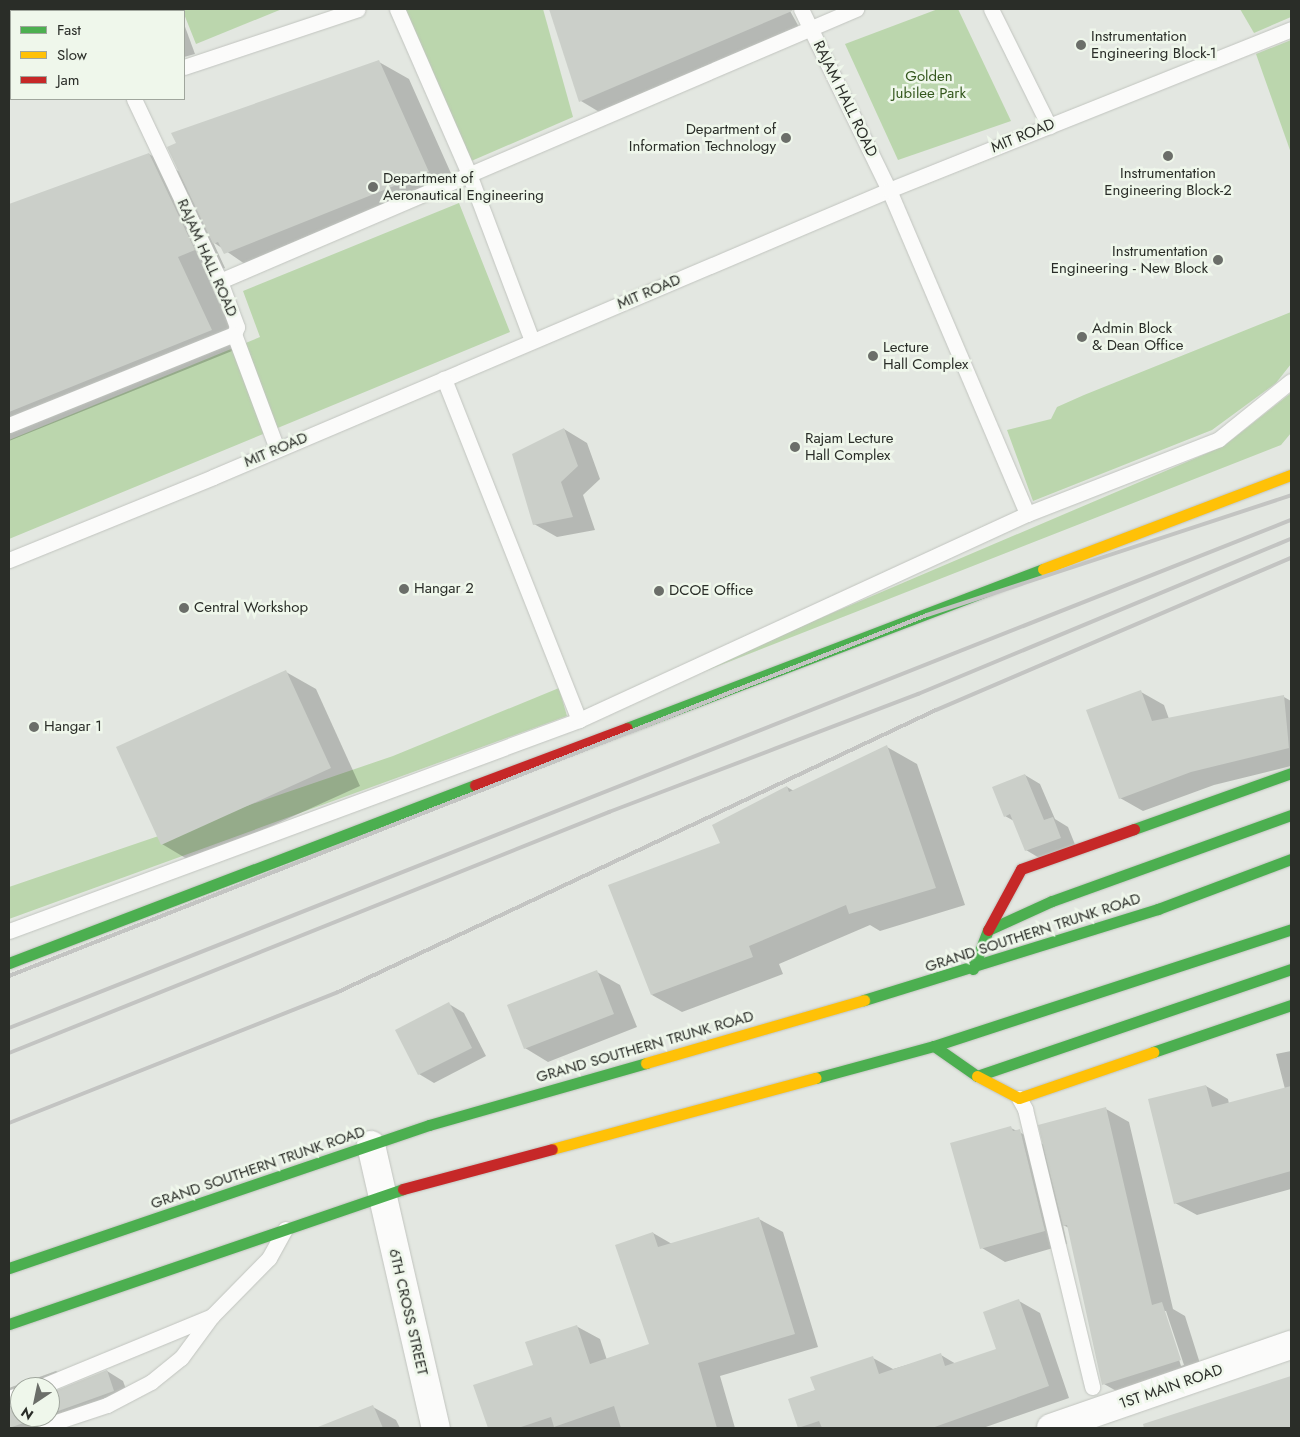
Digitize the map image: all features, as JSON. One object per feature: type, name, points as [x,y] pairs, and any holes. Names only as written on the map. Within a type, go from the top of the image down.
[{"type":"main road","points":[[9,963],[1291,475]]},
{"type":"main road","points":[[973,969],[988,930],[1021,869],[1291,773]]},
{"type":"main road","points":[[988,930],[1052,901],[1291,815]]},
{"type":"main road","name":"GRAND SOUTHERN TRUNK ROAD","points":[[9,1268],[429,1125],[973,969],[1158,909],[1291,859]]},
{"type":"main road","points":[[9,1324],[381,1195],[934,1046],[1291,929]]},
{"type":"main road","points":[[976,1076],[1291,969]]},
{"type":"main road","points":[[934,1046],[976,1076],[1019,1098],[1291,1005]]},
{"type":"street","name":"6TH CROSS STREET","points":[[371,1145],[436,1428]]},
{"type":"street","name":"1ST MAIN ROAD","points":[[1051,1428],[1291,1344]]},
{"type":"lane","points":[[185,66],[358,9]]},
{"type":"lane","points":[[397,9],[469,174],[532,341]]},
{"type":"lane","name":"RAJAM HALL ROAD","points":[[801,9],[889,190],[1027,514]]},
{"type":"lane","points":[[220,282],[809,27],[856,9]]},
{"type":"lane","points":[[991,9],[1049,126]]},
{"type":"lane","name":"MIT ROAD","points":[[9,560],[444,379],[889,190],[1291,29]]},
{"type":"lane","name":"RAJAM HALL ROAD","points":[[134,100],[220,282],[237,326],[234,334],[277,448]]},
{"type":"lane","points":[[9,425],[234,334]]},
{"type":"lane","points":[[444,379],[578,720]]},
{"type":"lane","points":[[9,931],[578,720],[1027,514],[1219,439],[1291,381]]},
{"type":"lane","points":[[1019,1098],[1025,1109],[1092,1387]]},
{"type":"lane","points":[[38,1428],[107,1405],[151,1382],[182,1358],[212,1316],[269,1258],[285,1228]]},
{"type":"lane","points":[[60,1379],[212,1316]]},
{"type":"green space","points":[[282,9],[196,44],[185,16],[185,10],[182,10]]},
{"type":"green space","points":[[405,9],[543,9],[573,117],[469,162]]},
{"type":"green space","name":"Golden Jubilee Park","points":[[938,9],[958,9],[1011,121],[898,160],[845,44]]},
{"type":"green space","points":[[1240,9],[1291,9],[1291,17],[1254,33]]},
{"type":"green space","points":[[1291,40],[1291,153],[1256,54]]},
{"type":"green space","points":[[459,203],[510,332],[9,539],[9,440],[260,337],[243,291]]},
{"type":"green space","points":[[1291,312],[1291,364],[1276,383],[1212,430],[1033,501],[1007,430],[1051,419],[1057,407]]},
{"type":"green space","points":[[1291,393],[1291,433],[1281,445],[591,716],[1224,446]]},
{"type":"green space","points":[[559,688],[567,716],[9,919],[9,887],[393,756]]},
{"type":"building","points":[[549,9],[792,9],[792,11],[579,102]]},
{"type":"building","points":[[379,60],[429,172],[224,254],[218,242],[213,244],[167,147],[176,143],[171,133]]},
{"type":"building","points":[[149,153],[195,250],[178,257],[212,330],[9,412],[9,204]]},
{"type":"building","points":[[564,428],[578,466],[561,482],[573,517],[533,525],[512,454]]},
{"type":"building","points":[[286,670],[331,768],[161,845],[116,747]]},
{"type":"building","points":[[1141,690],[1152,721],[1284,695],[1289,748],[1191,772],[1119,799],[1086,710]]},
{"type":"building","points":[[887,745],[936,888],[849,914],[846,905],[749,946],[753,957],[651,995],[608,885],[720,843],[712,825],[787,786],[789,792]]},
{"type":"building","points":[[1025,774],[1044,820],[1053,817],[1061,838],[1025,851],[1010,814],[1004,817],[992,787]]},
{"type":"building","points":[[597,970],[614,1014],[524,1049],[507,1005]]},
{"type":"building","points":[[449,1002],[472,1048],[418,1075],[395,1030]]},
{"type":"building","points":[[1206,1085],[1212,1107],[1291,1086],[1291,1171],[1174,1204],[1148,1099]]},
{"type":"building","points":[[1106,1107],[1152,1305],[1162,1302],[1181,1360],[1102,1385],[1067,1225],[1063,1226],[1038,1125]]},
{"type":"building","points":[[1011,1126],[1013,1131],[1020,1129],[1045,1231],[980,1249],[950,1143]]},
{"type":"building","points":[[759,1217],[795,1334],[698,1363],[717,1428],[621,1428],[614,1406],[554,1427],[551,1417],[518,1428],[488,1428],[473,1385],[533,1365],[525,1342],[577,1325],[590,1364],[649,1344],[615,1245],[653,1232],[658,1247]]},
{"type":"building","points":[[1019,1299],[1049,1386],[932,1428],[822,1428],[819,1421],[798,1428],[788,1399],[815,1390],[810,1377],[873,1356],[879,1374],[941,1353],[945,1366],[996,1349],[983,1312]]},
{"type":"building","points":[[107,1370],[114,1391],[60,1410],[60,1389]]},
{"type":"building","points":[[1291,1376],[1291,1428],[1144,1428],[1143,1424]]},
{"type":"building","points":[[373,1405],[383,1428],[318,1427]]},
{"type":"building","points":[[9,1407],[10,1427],[12,1427],[9,1428]]},
{"type":"railway","points":[[9,976],[927,615],[1291,495]]},
{"type":"railway","points":[[9,1028],[1291,520]]},
{"type":"railway","points":[[9,1053],[609,812],[918,694],[1291,539]]},
{"type":"railway","points":[[9,1123],[338,992],[936,710],[1291,558]]},
{"type":"traffic: fast","points":[[627,728],[1043,569]]},
{"type":"traffic: fast","points":[[1134,829],[1291,773]]},
{"type":"traffic: fast","points":[[9,963],[475,785]]},
{"type":"traffic: fast","points":[[973,969],[988,930],[1052,901],[1291,815]]},
{"type":"traffic: fast","points":[[864,1000],[1158,909],[1291,859]]},
{"type":"traffic: fast","points":[[816,1078],[934,1046],[1291,929]]},
{"type":"traffic: fast","points":[[934,1046],[977,1076],[1291,969]]},
{"type":"traffic: fast","points":[[1153,1052],[1291,1005]]},
{"type":"traffic: fast","points":[[9,1268],[429,1125],[646,1063]]},
{"type":"traffic: fast","points":[[9,1324],[403,1189]]},
{"type":"traffic: slow","points":[[1043,569],[1291,475]]},
{"type":"traffic: slow","points":[[646,1063],[864,1000]]},
{"type":"traffic: slow","points":[[977,1076],[1019,1098],[1153,1052]]},
{"type":"traffic: slow","points":[[552,1149],[816,1078]]},
{"type":"traffic: jam","points":[[475,785],[627,728]]},
{"type":"traffic: jam","points":[[988,930],[1021,869],[1134,829]]},
{"type":"traffic: jam","points":[[403,1189],[552,1149]]},
{"type":"place","name":"Instrumentation Engineering Block-1","points":[[1081,45]]},
{"type":"place","name":"Department of Information Technology","points":[[786,138]]},
{"type":"place","name":"Instrumentation Engineering Block-2","points":[[1168,156]]},
{"type":"place","name":"Department of Aeronautical Engineering","points":[[373,187]]},
{"type":"place","name":"Instrumentation Engineering - New Block","points":[[1218,260]]},
{"type":"place","name":"Admin Block & Dean Office","points":[[1082,337]]},
{"type":"place","name":"Lecture Hall Complex","points":[[873,356]]},
{"type":"place","name":"Rajam Lecture Hall Complex","points":[[795,447]]},
{"type":"place","name":"Hangar 2","points":[[404,589]]},
{"type":"place","name":"DCOE Office","points":[[659,591]]},
{"type":"place","name":"Central Workshop","points":[[184,608]]},
{"type":"place","name":"Hangar 1","points":[[34,727]]}]
